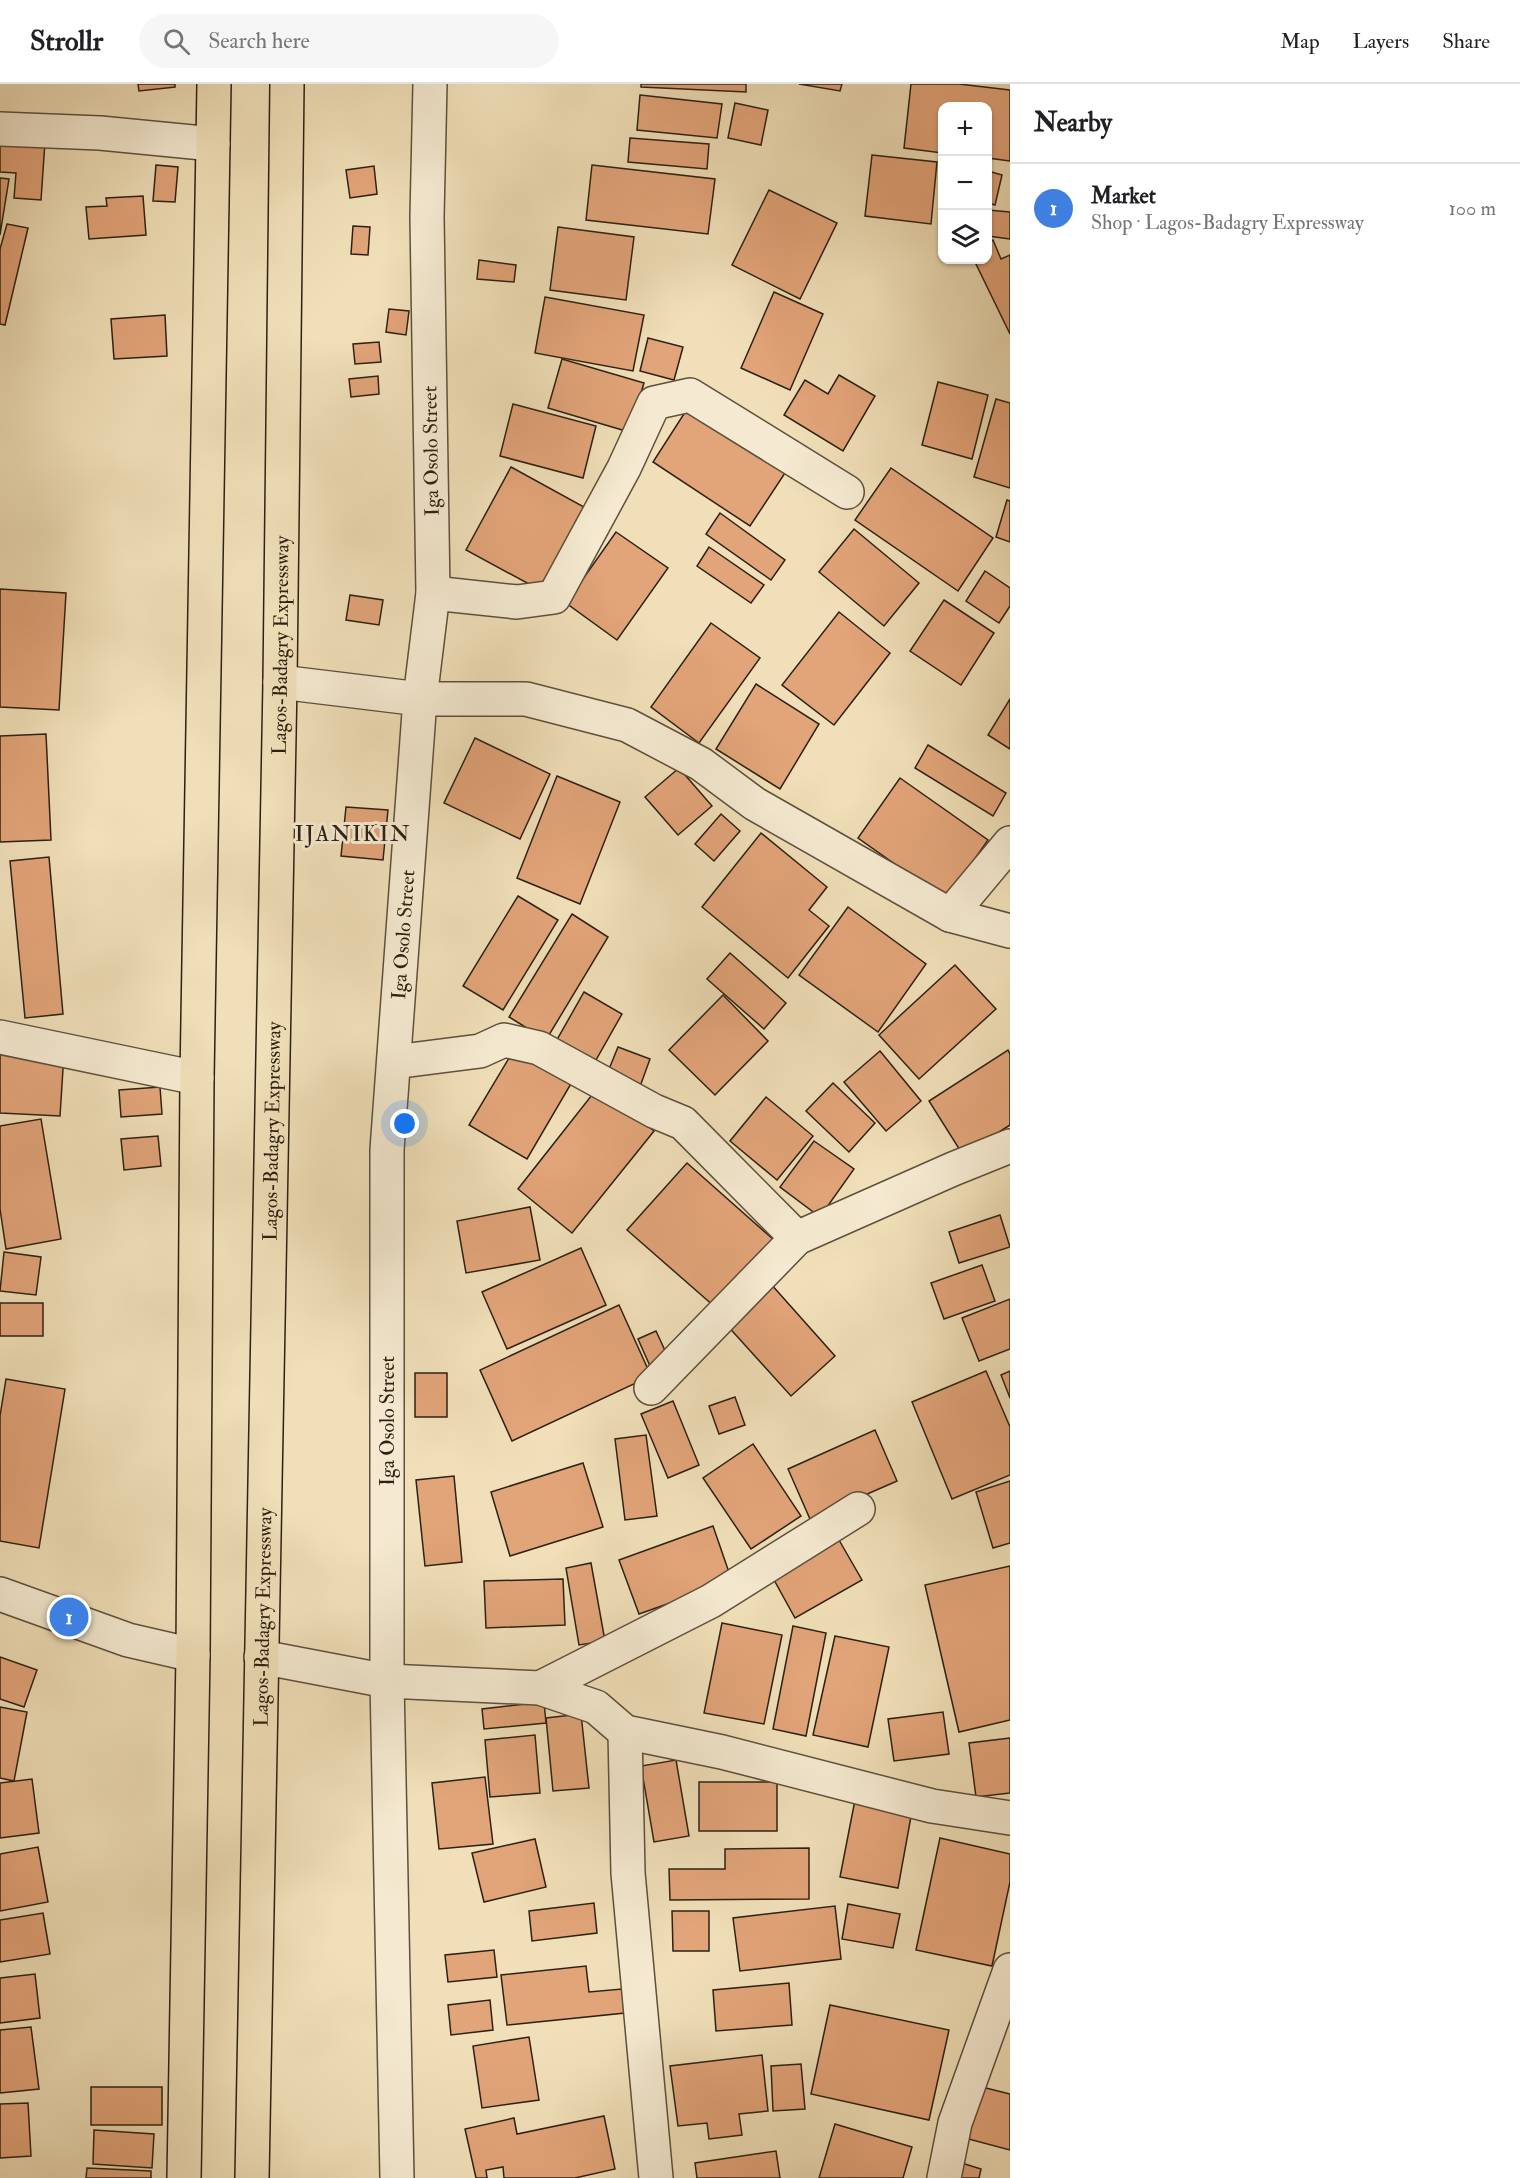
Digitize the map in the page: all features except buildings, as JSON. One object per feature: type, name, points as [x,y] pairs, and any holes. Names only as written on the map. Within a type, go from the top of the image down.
[{"type":"highway","points":[[184,2178],[193,1654],[197,1078],[214,84]]},
{"type":"highway","name":"Lagos-Badagry Expressway","points":[[252,2178],[280,682],[287,84]]},
{"type":"street","name":"Iga Osolo Street","points":[[397,2178],[387,1681],[387,1150],[420,699],[433,593],[427,217],[430,84]]},
{"type":"street","points":[[0,129],[100,134],[213,144]]},
{"type":"street","points":[[433,593],[517,602],[554,597],[624,468],[654,403],[672,397],[690,395],[847,492]]},
{"type":"street","points":[[280,682],[420,699],[526,699],[627,725],[701,764],[755,804],[950,915],[1010,931]]},
{"type":"street","points":[[950,915],[1010,843]]},
{"type":"street","points":[[0,1037],[197,1078]]},
{"type":"street","points":[[394,1062],[480,1051],[504,1040],[539,1048],[654,1111],[683,1123],[797,1238]]},
{"type":"street","points":[[651,1388],[797,1238],[942,1173],[1010,1146]]},
{"type":"street","points":[[540,1688],[711,1601],[858,1509]]},
{"type":"street","points":[[0,1594],[128,1640],[193,1654]]},
{"type":"street","points":[[261,1657],[387,1681],[540,1688],[596,1707],[625,1732],[733,1754],[932,1806],[1010,1818]]},
{"type":"street","points":[[625,1732],[628,1873],[656,2178]]},
{"type":"street","points":[[944,2178],[955,2122],[1010,1970]]},
{"type":"place","name":"Market","points":[[69,1617]]},
{"type":"district","name":"IJANIKIN","points":[[353,834]]}]
